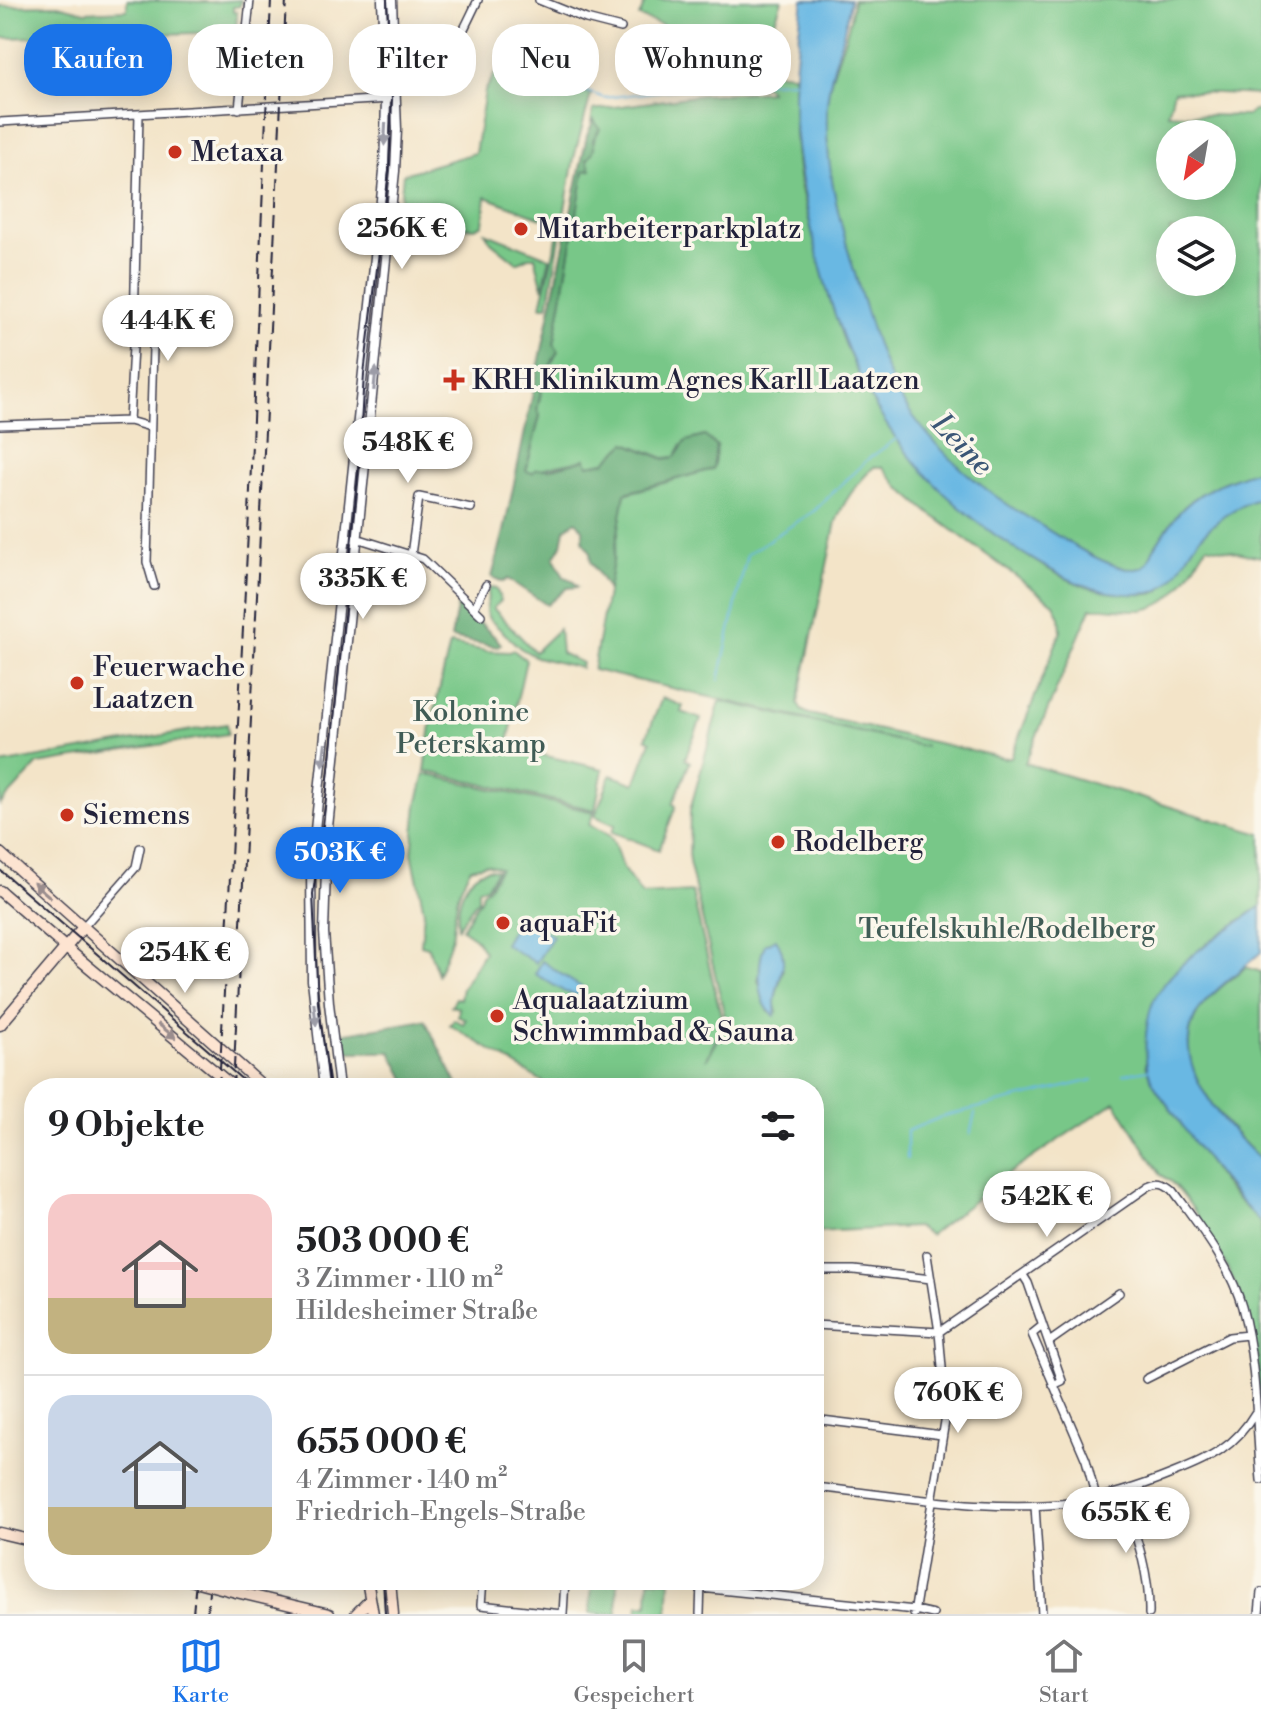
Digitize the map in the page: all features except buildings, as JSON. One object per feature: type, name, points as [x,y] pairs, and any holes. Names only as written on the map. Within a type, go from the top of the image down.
[{"type":"main road","points":[[0,853],[254,1078]]},
{"type":"main road","points":[[0,891],[223,1078]]},
{"type":"main road","points":[[0,1025],[84,926]]},
{"type":"main road","points":[[0,1533],[24,1539]]},
{"type":"main road","points":[[228,1590],[329,1614]]},
{"type":"main road","points":[[368,1590],[373,1614]]},
{"type":"main road","points":[[391,1590],[393,1614]]},
{"type":"main road","points":[[356,1614],[370,1600]]},
{"type":"street","points":[[239,109],[250,0]]},
{"type":"street","points":[[382,0],[385,24]]},
{"type":"street","points":[[392,0],[392,24]]},
{"type":"street","points":[[466,24],[478,0]]},
{"type":"street","points":[[539,0],[586,19],[615,26]]},
{"type":"street","points":[[323,1078],[312,980],[311,868],[384,171],[387,96]]},
{"type":"street","points":[[338,1078],[329,1003],[324,898],[339,700],[386,273],[397,130],[396,96]]},
{"type":"street","points":[[0,122],[397,99]]},
{"type":"street","points":[[129,421],[139,114]]},
{"type":"street","points":[[134,328],[142,330],[153,347],[147,562],[154,586]]},
{"type":"street","points":[[0,425],[129,421],[150,427]]},
{"type":"street","points":[[411,555],[419,497],[471,508]]},
{"type":"street","points":[[346,538],[423,559],[481,615]]},
{"type":"street","points":[[474,608],[486,585]]},
{"type":"street","points":[[84,926],[136,867],[140,848]]},
{"type":"street","points":[[824,1326],[939,1332],[1149,1186],[1157,1182],[1165,1183],[1217,1252],[1241,1305],[1248,1335],[1261,1480]]},
{"type":"street","points":[[914,1612],[934,1499],[946,1397],[927,1255]]},
{"type":"street","points":[[824,1270],[854,1270],[931,1279]]},
{"type":"street","points":[[1023,1275],[1062,1381],[1053,1385]]},
{"type":"street","points":[[1049,1342],[1119,1293]]},
{"type":"street","points":[[1042,1326],[1032,1334],[1086,1460],[1096,1498]]},
{"type":"street","points":[[1146,1379],[1229,1337],[1248,1335]]},
{"type":"street","points":[[824,1488],[1035,1506],[1096,1498],[1121,1493],[1186,1469],[1223,1451],[1242,1432],[1256,1411]]},
{"type":"street","points":[[824,1420],[942,1435]]},
{"type":"street","points":[[1121,1493],[1144,1561],[1149,1614]]},
{"type":"street","points":[[1035,1506],[1042,1614]]},
{"type":"street","points":[[482,1590],[481,1605],[562,1614],[564,1590]]},
{"type":"street","points":[[700,1614],[701,1590]]},
{"type":"street","points":[[747,1590],[933,1614]]},
{"type":"street","points":[[1259,1614],[1261,1592]]},
{"type":"green space","points":[[127,0],[241,0],[240,6],[233,7],[233,12],[237,12],[236,24],[188,24],[188,33],[172,34],[172,24],[24,24],[24,37],[0,38],[0,6],[58,5],[85,12],[127,10]]},
{"type":"green space","points":[[646,0],[782,0],[774,24],[659,24],[639,17]]},
{"type":"green space","points":[[853,0],[1261,0],[1261,95],[1174,91],[1168,114],[1247,116],[1253,110],[1261,111],[1261,469],[1215,486],[1194,498],[1177,515],[1144,567],[1122,568],[1094,557],[994,495],[934,442],[900,399],[875,341],[831,178],[827,105]]},
{"type":"green space","name":"Teufelskuhle/Rodelberg","points":[[791,74],[794,74],[795,142],[800,183],[830,301],[867,390],[890,429],[951,498],[989,530],[1046,568],[1081,585],[1105,592],[1155,593],[1173,577],[1192,546],[1209,529],[1228,513],[1261,498],[1261,557],[1207,546],[1181,586],[1164,602],[1142,610],[1091,608],[1025,763],[1261,834],[1261,906],[1206,944],[1174,973],[1149,1018],[1146,1065],[1157,1090],[1228,1190],[1261,1223],[1261,1425],[1253,1333],[1240,1296],[1202,1222],[1173,1184],[1161,1175],[1115,1102],[1011,1172],[930,1235],[917,1227],[824,1232],[824,1078],[537,1078],[450,1025],[454,1019],[463,1024],[466,1019],[458,1016],[459,1008],[451,1006],[456,998],[460,999],[462,988],[484,952],[475,938],[462,929],[482,892],[500,868],[486,864],[471,868],[466,876],[458,898],[451,942],[438,974],[428,947],[421,945],[424,911],[412,853],[417,805],[425,774],[594,812],[589,825],[611,838],[623,868],[642,895],[692,892],[723,1024],[706,1060],[723,1032],[725,1017],[689,862],[690,810],[720,701],[926,747],[593,670],[625,494],[713,469],[717,446],[704,436],[683,444],[676,457],[664,458],[626,443],[605,462],[588,465],[585,459],[532,473],[526,471],[540,416],[537,410],[540,395],[558,351],[554,345],[584,171],[597,133],[594,120],[591,122],[593,110],[695,96],[791,96]],"holes":[[[874,467],[883,467],[899,487],[928,512],[1054,604],[1060,617],[1061,631],[1011,757],[1004,758],[809,714],[801,710],[798,703],[836,522],[843,506]],[[762,966],[783,970],[774,1002],[777,1012],[769,1012],[758,980]]]},
{"type":"green space","points":[[492,79],[492,96],[590,96],[574,158],[548,306],[541,306],[560,225],[486,197],[483,224],[475,228],[398,222],[403,174],[475,153],[485,91]]},
{"type":"green space","points":[[594,120],[600,129],[587,160],[591,170],[584,171],[554,344],[558,351],[540,394],[537,410],[540,415],[526,471],[532,473],[537,469],[586,459],[588,465],[605,462],[626,443],[664,459],[675,457],[686,441],[705,436],[716,446],[713,469],[625,493],[608,590],[591,562],[590,551],[583,542],[583,529],[576,521],[565,529],[562,545],[554,558],[564,577],[578,587],[567,588],[547,605],[508,579],[503,582],[492,577],[587,135]]},
{"type":"green space","points":[[485,232],[550,258],[543,288],[535,257],[517,263],[491,242]]},
{"type":"green space","points":[[489,587],[496,588],[501,601],[493,608],[535,652],[559,629],[561,653],[582,663],[581,668],[536,657],[520,648],[489,619],[486,612]]},
{"type":"green space","points":[[458,603],[496,638],[501,644],[498,647],[451,638]]},
{"type":"green space","name":"Kolonine Peterskamp","points":[[450,644],[486,651],[513,650],[526,660],[507,747],[603,769],[595,810],[425,771],[431,725]]},
{"type":"green space","points":[[662,698],[683,706],[681,712],[701,719],[685,759],[690,762],[659,850],[612,832],[615,825],[595,816],[611,775],[635,784],[651,741],[646,738]]},
{"type":"green space","points":[[227,724],[228,734],[38,764],[0,805],[0,764]]},
{"type":"green space","points":[[487,869],[497,870],[486,887],[478,889],[478,899],[458,927],[458,910],[463,892],[472,878]]},
{"type":"green space","points":[[1246,967],[1261,972],[1261,1160],[1231,1129],[1203,1091],[1189,1049],[1191,1028],[1205,1002]]},
{"type":"green space","points":[[425,1020],[454,1078],[405,1078],[391,1052],[342,1052],[340,1034]]},
{"type":"green space","points":[[591,1590],[618,1590],[617,1614],[590,1613]]},
{"type":"green space","points":[[649,1590],[669,1590],[668,1614],[638,1614],[639,1605],[648,1605]]},
{"type":"water","points":[[803,0],[850,0],[827,106],[832,181],[863,301],[888,373],[910,412],[936,444],[981,485],[1067,542],[1110,564],[1134,569],[1142,568],[1147,563],[1171,523],[1195,498],[1216,486],[1261,469],[1261,498],[1228,513],[1214,524],[1195,544],[1173,578],[1159,590],[1131,594],[1096,589],[1031,559],[974,519],[939,488],[908,455],[883,419],[843,339],[815,245],[804,190],[794,96]]},
{"type":"water","points":[[1261,906],[1261,952],[1201,1007],[1191,1027],[1189,1048],[1193,1069],[1216,1111],[1261,1160],[1261,1223],[1214,1170],[1157,1091],[1148,1067],[1146,1046],[1150,1011],[1168,979],[1192,955]]},
{"type":"water","points":[[520,916],[553,936],[536,963],[504,944]]},
{"type":"water","points":[[776,939],[781,948],[783,965],[775,996],[775,1016],[764,1002],[760,972],[765,944]]},
{"type":"water","points":[[542,961],[585,988],[584,996],[565,992],[535,974]]},
{"type":"waterway","points":[[599,96],[604,98],[720,84],[794,81]]},
{"type":"waterway","points":[[719,680],[747,554],[814,511],[867,460],[896,439]]},
{"type":"waterway","points":[[1123,1074],[1148,1070]]},
{"type":"waterway","points":[[907,1159],[907,1131],[944,1116],[1093,1080]]},
{"type":"waterway","points":[[970,1135],[975,1113]]},
{"type":"tram line","points":[[329,1078],[318,1003],[313,894],[326,798],[358,476],[364,374],[389,171],[392,99],[387,0]]},
{"type":"tram line","points":[[0,870],[240,1078]]},
{"type":"tram line","points":[[384,1590],[385,1614]]},
{"type":"railway","points":[[220,1078],[249,513],[271,0]]},
{"type":"railway","points":[[233,1078],[286,0]]},
{"type":"railway","points":[[193,1614],[195,1590]]},
{"type":"railway","points":[[207,1614],[209,1590]]},
{"type":"place","name":"Metaxa","points":[[175,152]]},
{"type":"place","name":"Mitarbeiterparkplatz","points":[[521,229]]},
{"type":"place","name":"KRH Klinikum Agnes Karll Laatzen","points":[[454,380]]},
{"type":"place","name":"Feuerwache Laatzen","points":[[77,683]]},
{"type":"place","name":"Siemens","points":[[67,815]]},
{"type":"place","name":"Rodelberg","points":[[778,842]]},
{"type":"place","name":"aquaFit","points":[[503,923]]},
{"type":"place","name":"Aqualaatzium Schwimmbad & Sauna","points":[[497,1016]]},
{"type":"water label","name":"Leine","points":[[962,445]]}]
